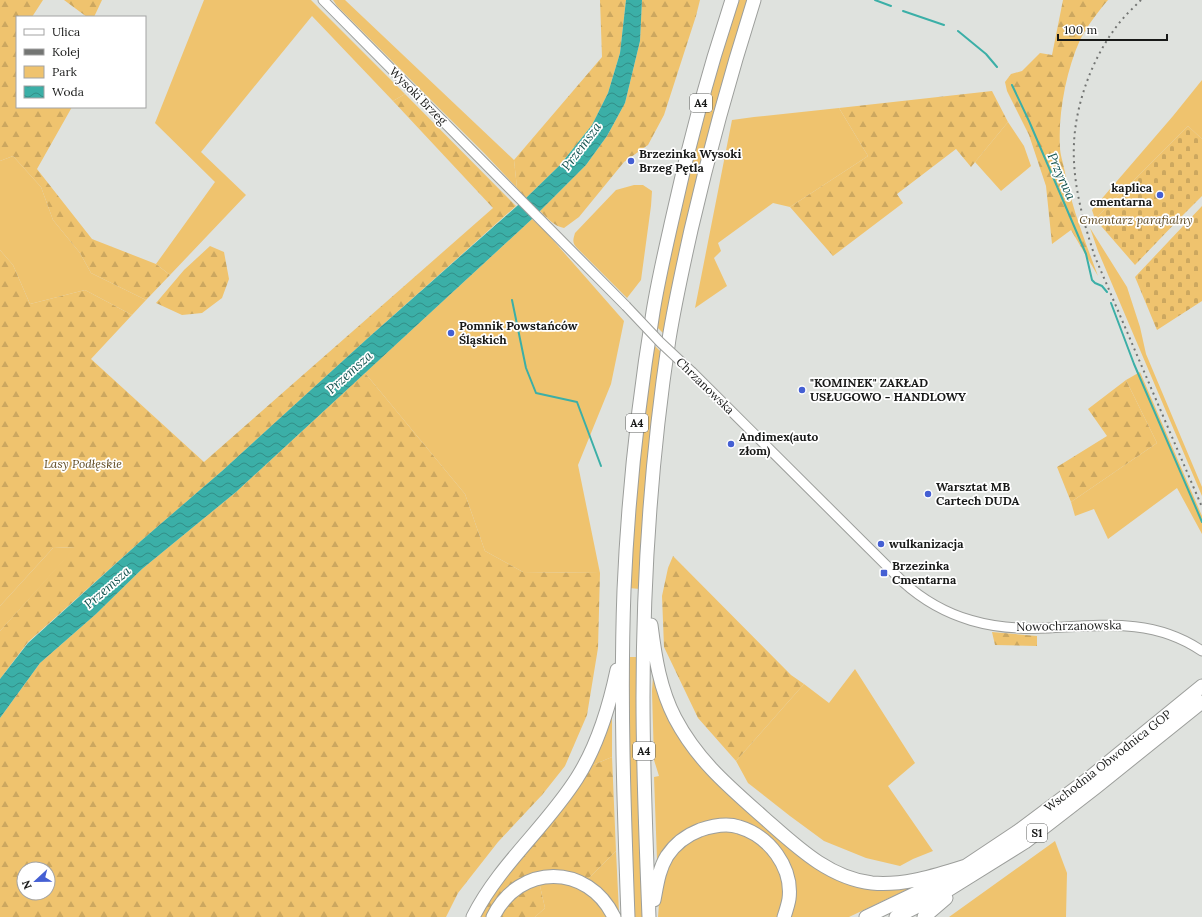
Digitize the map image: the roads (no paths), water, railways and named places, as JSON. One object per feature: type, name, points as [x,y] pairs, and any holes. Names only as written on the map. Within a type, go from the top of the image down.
[{"type":"highway","name":"A4","points":[[628,917],[622,740],[622,641],[632,478],[653,311],[690,144],[711,67],[732,0]]},
{"type":"highway","name":"A4","points":[[650,917],[644,783],[643,699],[645,585],[658,427],[673,318],[706,166],[734,63],[754,0]]},
{"type":"highway","points":[[645,585],[659,677],[668,703],[676,719],[694,748],[723,781],[794,845],[824,866],[838,873],[872,882],[904,882],[970,870]]},
{"type":"highway","points":[[473,917],[490,887],[565,795],[595,746],[608,708],[622,641]]},
{"type":"highway","name":"Wschodnia Obwodnica GOP","points":[[866,917],[970,870],[1025,842],[1048,825],[1198,700],[1202,686]]},
{"type":"highway","points":[[650,917],[660,870],[666,857],[679,842],[695,832],[715,826],[739,827],[759,836],[766,841],[780,859],[784,867],[789,889],[789,900],[784,917]]},
{"type":"highway","points":[[924,917],[970,870]]},
{"type":"highway","name":"Wschodnia Obwodnica GOP","points":[[896,917],[940,895],[970,870]]},
{"type":"highway","points":[[493,917],[499,905],[515,889],[531,881],[551,876],[568,878],[586,885],[603,898],[614,917]]},
{"type":"street","name":"Wysoki Brzeg","points":[[323,0],[548,227]]},
{"type":"street","name":"Chrzanowska","points":[[548,227],[903,582],[922,598],[936,605]]},
{"type":"street","name":"Nowochrzanowska","points":[[936,605],[971,621],[999,626],[1031,628],[1110,624],[1135,626],[1156,630],[1178,637],[1202,651]]},
{"type":"water","name":"Przemsza","points":[[626,0],[642,0],[640,41],[625,103],[607,136],[586,165],[532,219],[236,492],[142,569],[96,614],[40,663],[0,718],[0,679],[28,643],[526,198],[560,165],[592,125],[608,93],[620,53]]},
{"type":"waterway","name":"Przyrwa","points":[[875,0],[891,6]]},
{"type":"waterway","name":"Przyrwa","points":[[903,11],[944,25]]},
{"type":"waterway","name":"Przyrwa","points":[[958,31],[986,54],[997,67]]},
{"type":"waterway","name":"Przyrwa","points":[[1012,85],[1086,254],[1092,280],[1102,286],[1107,292]]},
{"type":"waterway","points":[[512,300],[526,368],[536,393],[577,402],[601,466]]},
{"type":"waterway","name":"Przyrwa","points":[[1111,303],[1134,364],[1202,522]]},
{"type":"railway","points":[[1141,0],[1115,28],[1097,58],[1083,92],[1074,143],[1075,172],[1079,201],[1095,257],[1202,507]]},
{"type":"place","name":"Brzezinka Wysoki Brzeg Pętla","points":[[631,161]]},
{"type":"place","name":"kaplica cmentarna","points":[[1160,195]]},
{"type":"place","name":"Pomnik Powstańców Śląskich","points":[[451,333]]},
{"type":"place","name":"\"KOMINEK\" ZAKŁAD USŁUGOWO - HANDLOWY","points":[[802,390]]},
{"type":"place","name":"Andimex(auto złom)","points":[[731,444]]},
{"type":"place","name":"Warsztat MB Cartech DUDA","points":[[928,494]]},
{"type":"place","name":"wulkanizacja","points":[[881,544]]},
{"type":"place","name":"Brzezinka Cmentarna","points":[[884,573]]},
{"type":"park label","name":"Cmentarz parafialny","points":[[1136,220]]},
{"type":"park label","name":"Lasy Podłęskie","points":[[83,464]]}]
